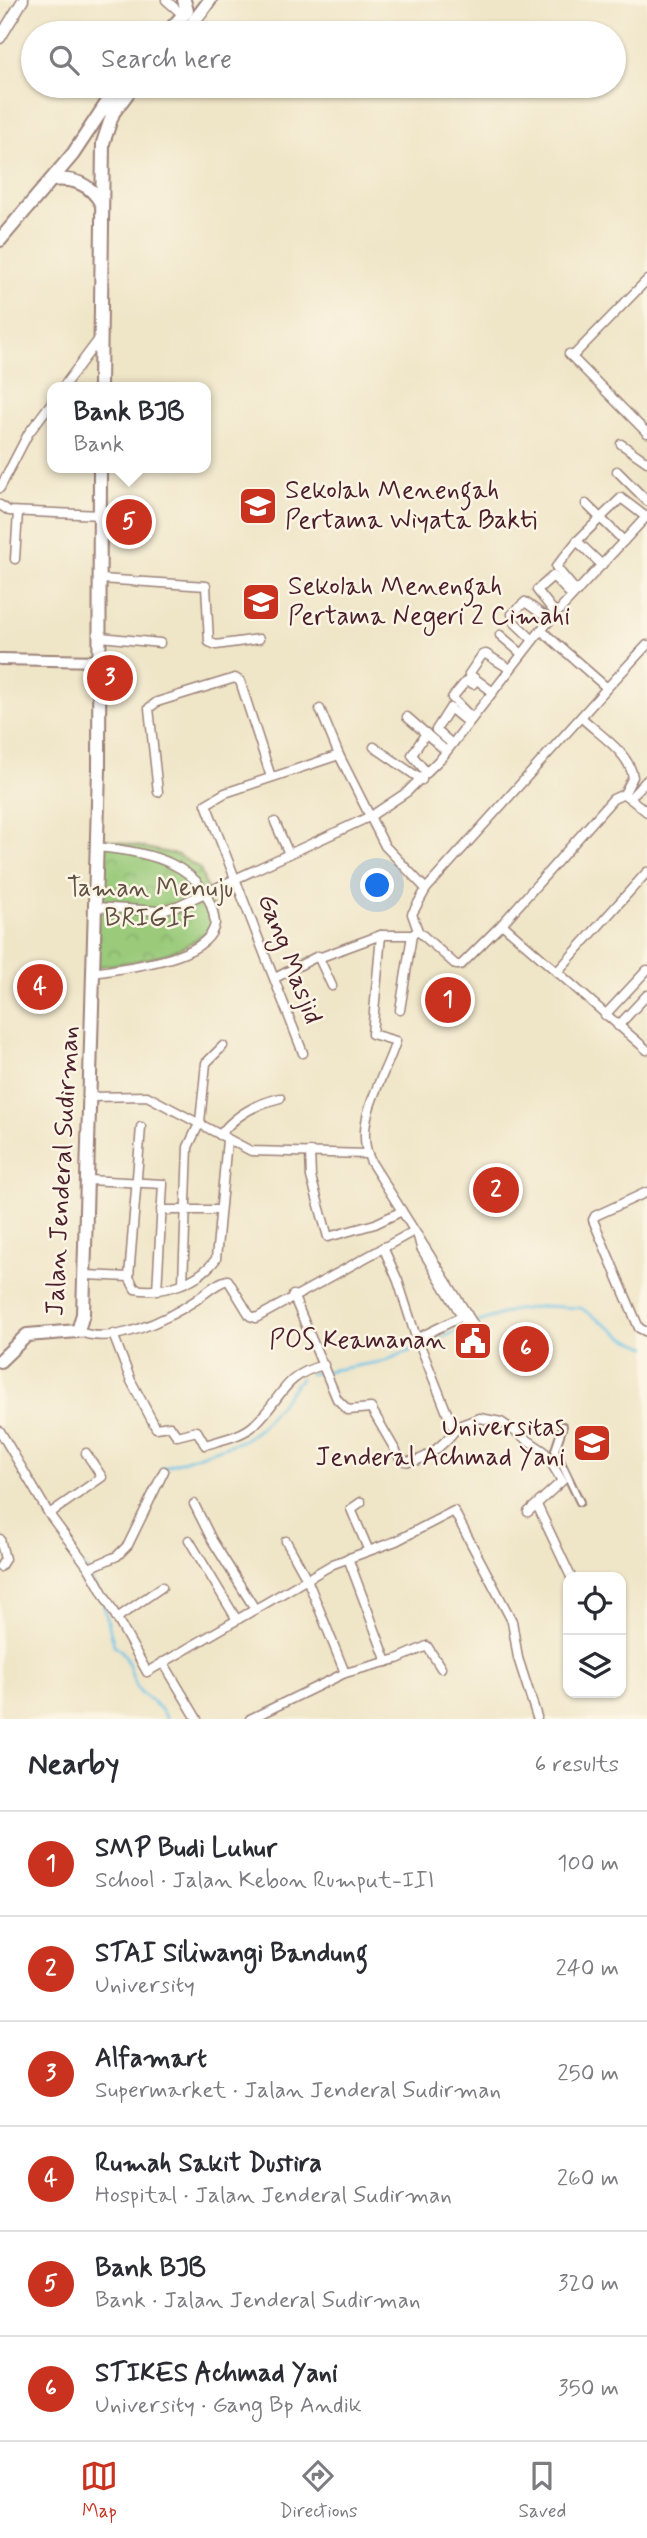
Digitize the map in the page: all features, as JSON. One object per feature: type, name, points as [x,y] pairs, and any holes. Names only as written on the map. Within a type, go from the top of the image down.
[{"type":"main road","points":[[179,21],[187,7],[184,0]]},
{"type":"main road","points":[[193,21],[206,0]]},
{"type":"main road","points":[[0,240],[84,139],[110,98]]},
{"type":"main road","points":[[100,382],[103,143],[113,113],[124,98]]},
{"type":"main road","points":[[84,139],[94,136],[103,143]]},
{"type":"main road","points":[[51,180],[83,184],[93,191],[101,204]]},
{"type":"main road","name":"Jalan Jenderal Sudirman","points":[[78,1331],[82,1321],[86,1275],[94,973],[101,637],[100,473]]},
{"type":"main road","points":[[0,659],[100,661]]},
{"type":"main road","points":[[0,1361],[12,1347],[33,1334],[78,1331]]},
{"type":"street","points":[[0,38],[23,0]]},
{"type":"street","points":[[166,0],[184,16]]},
{"type":"street","points":[[647,280],[570,356],[647,433]]},
{"type":"street","points":[[67,382],[99,339]]},
{"type":"street","points":[[0,488],[28,434],[47,409]]},
{"type":"street","points":[[621,444],[647,462]]},
{"type":"street","points":[[617,471],[647,501]]},
{"type":"street","points":[[94,907],[158,911],[206,893],[371,816],[425,776],[541,630],[575,594],[602,565],[646,516],[624,497],[577,541],[556,568],[575,594]]},
{"type":"street","points":[[0,505],[9,511],[18,512],[101,515]]},
{"type":"street","points":[[586,505],[624,541]]},
{"type":"street","points":[[15,559],[18,512]]},
{"type":"street","points":[[577,541],[602,565]]},
{"type":"street","points":[[553,617],[537,593],[543,583],[549,577],[555,577],[575,594]]},
{"type":"street","points":[[101,579],[208,588],[207,637],[211,644],[259,639]]},
{"type":"street","points":[[533,640],[513,621],[512,614],[525,602],[553,617]]},
{"type":"street","points":[[541,630],[607,688]]},
{"type":"street","points":[[499,635],[522,654]]},
{"type":"street","points":[[101,637],[160,643]]},
{"type":"street","points":[[400,1010],[415,933],[412,914],[426,889],[647,645]]},
{"type":"street","points":[[491,694],[469,674],[482,655],[486,654],[510,669]]},
{"type":"street","points":[[158,792],[149,708],[157,702],[232,678],[240,681],[271,777],[339,755]]},
{"type":"street","points":[[470,720],[453,702],[453,695],[467,680],[491,694]]},
{"type":"street","points":[[320,709],[339,755],[386,846],[426,889]]},
{"type":"street","points":[[449,748],[435,729],[449,709],[470,720]]},
{"type":"street","points":[[407,716],[449,748]]},
{"type":"street","points":[[581,717],[622,754],[630,767],[633,777],[628,795]]},
{"type":"street","points":[[425,776],[412,755],[426,733]]},
{"type":"street","points":[[374,747],[425,776]]},
{"type":"street","name":"Gang Masjid","points":[[271,777],[206,803],[303,1053]]},
{"type":"street","points":[[275,978],[318,956],[381,935],[415,933],[459,966],[502,924],[607,804],[628,795],[647,780]]},
{"type":"street","points":[[628,795],[647,812]]},
{"type":"street","points":[[275,822],[289,853]]},
{"type":"street","points":[[94,973],[167,958],[205,941],[215,923],[206,893],[184,869],[172,862],[128,850],[95,847]]},
{"type":"street","points":[[557,972],[647,872]]},
{"type":"street","points":[[502,924],[647,1050]]},
{"type":"street","points":[[381,935],[372,1034],[396,1041],[367,1119],[365,1143],[368,1154],[474,1330]]},
{"type":"street","points":[[321,957],[331,986]]},
{"type":"street","points":[[606,1015],[647,970]]},
{"type":"street","points":[[618,1026],[647,995]]},
{"type":"street","points":[[183,1283],[188,1144],[200,1122],[206,1063],[223,1046]]},
{"type":"street","points":[[90,1097],[147,1096],[251,1151],[368,1154]]},
{"type":"street","points":[[141,1127],[129,1277],[133,1289],[158,1291],[183,1283],[205,1271],[216,1259],[224,1137],[233,1119],[263,1103],[280,1098]]},
{"type":"street","points":[[310,1152],[311,1177],[327,1236],[375,1224],[402,1211]]},
{"type":"street","points":[[88,1180],[163,1184],[158,1291]]},
{"type":"street","points":[[647,1192],[593,1220],[639,1328],[647,1332]]},
{"type":"street","points":[[161,1210],[220,1210]]},
{"type":"street","points":[[78,1331],[92,1335],[113,1334],[174,1312],[224,1280],[231,1282],[253,1318],[383,1247],[416,1234]]},
{"type":"street","points":[[383,1247],[452,1427],[456,1429]]},
{"type":"street","points":[[86,1275],[129,1277]]},
{"type":"street","points":[[293,1295],[343,1407],[348,1410],[367,1407],[374,1412],[393,1451],[401,1460],[411,1463],[420,1459],[456,1429],[480,1418],[500,1422],[544,1451],[562,1481],[528,1512]]},
{"type":"street","points":[[421,1344],[466,1316]]},
{"type":"street","points":[[113,1334],[134,1388],[156,1428],[170,1426],[177,1436],[195,1430],[205,1445],[253,1426],[288,1382],[303,1371],[325,1368]]},
{"type":"street","points":[[563,1426],[555,1450],[580,1502]]},
{"type":"street","points":[[0,1432],[49,1514],[89,1568],[147,1672],[348,1558],[396,1541],[443,1514],[455,1511],[512,1620],[518,1658],[537,1717]]},
{"type":"street","points":[[49,1514],[102,1477],[86,1453]]},
{"type":"street","points":[[89,1568],[117,1556],[128,1545],[164,1471]]},
{"type":"street","points":[[361,1502],[351,1509],[368,1549]]},
{"type":"street","points":[[194,1504],[212,1540],[255,1609]]},
{"type":"street","points":[[537,1505],[569,1572]]},
{"type":"street","points":[[0,1539],[5,1559],[0,1567]]},
{"type":"street","points":[[189,1540],[237,1620]]},
{"type":"street","points":[[286,1541],[307,1580],[345,1673]]},
{"type":"street","points":[[348,1558],[387,1662]]},
{"type":"street","points":[[117,1618],[162,1587]]},
{"type":"street","points":[[250,1719],[345,1673],[387,1662],[427,1646],[440,1668]]},
{"type":"street","points":[[163,1662],[197,1719]]},
{"type":"green space","name":"Taman Menuju BRIGIF","points":[[99,838],[178,855],[200,869],[218,921],[206,933],[178,949],[146,959],[96,967]]},
{"type":"waterway","points":[[476,1323],[510,1311],[544,1306],[581,1308],[625,1338],[647,1347]]},
{"type":"waterway","points":[[310,1374],[385,1361],[467,1327]]},
{"type":"waterway","points":[[162,1468],[244,1440],[261,1427],[301,1378]]},
{"type":"waterway","points":[[85,1566],[102,1599],[114,1645],[127,1659],[140,1692],[161,1709],[167,1719]]},
{"type":"place","name":"Sekolah Menengah Pertama Wiyata Bakti","points":[[258,506]]},
{"type":"place","name":"Bank BJB","points":[[129,522]]},
{"type":"place","name":"Sekolah Menengah Pertama Negeri 2 Cimahi","points":[[261,602]]},
{"type":"place","name":"Alfamart","points":[[110,678]]},
{"type":"place","name":"Rumah Sakit Dustira","points":[[40,987]]},
{"type":"place","name":"SMP Budi Luhur","points":[[448,1000]]},
{"type":"place","name":"STAI Siliwangi Bandung","points":[[496,1190]]},
{"type":"place","name":"POS Keamanan","points":[[473,1341]]},
{"type":"place","name":"STIKES Achmad Yani","points":[[526,1349]]},
{"type":"place","name":"Universitas Jenderal Achmad Yani","points":[[592,1443]]}]
